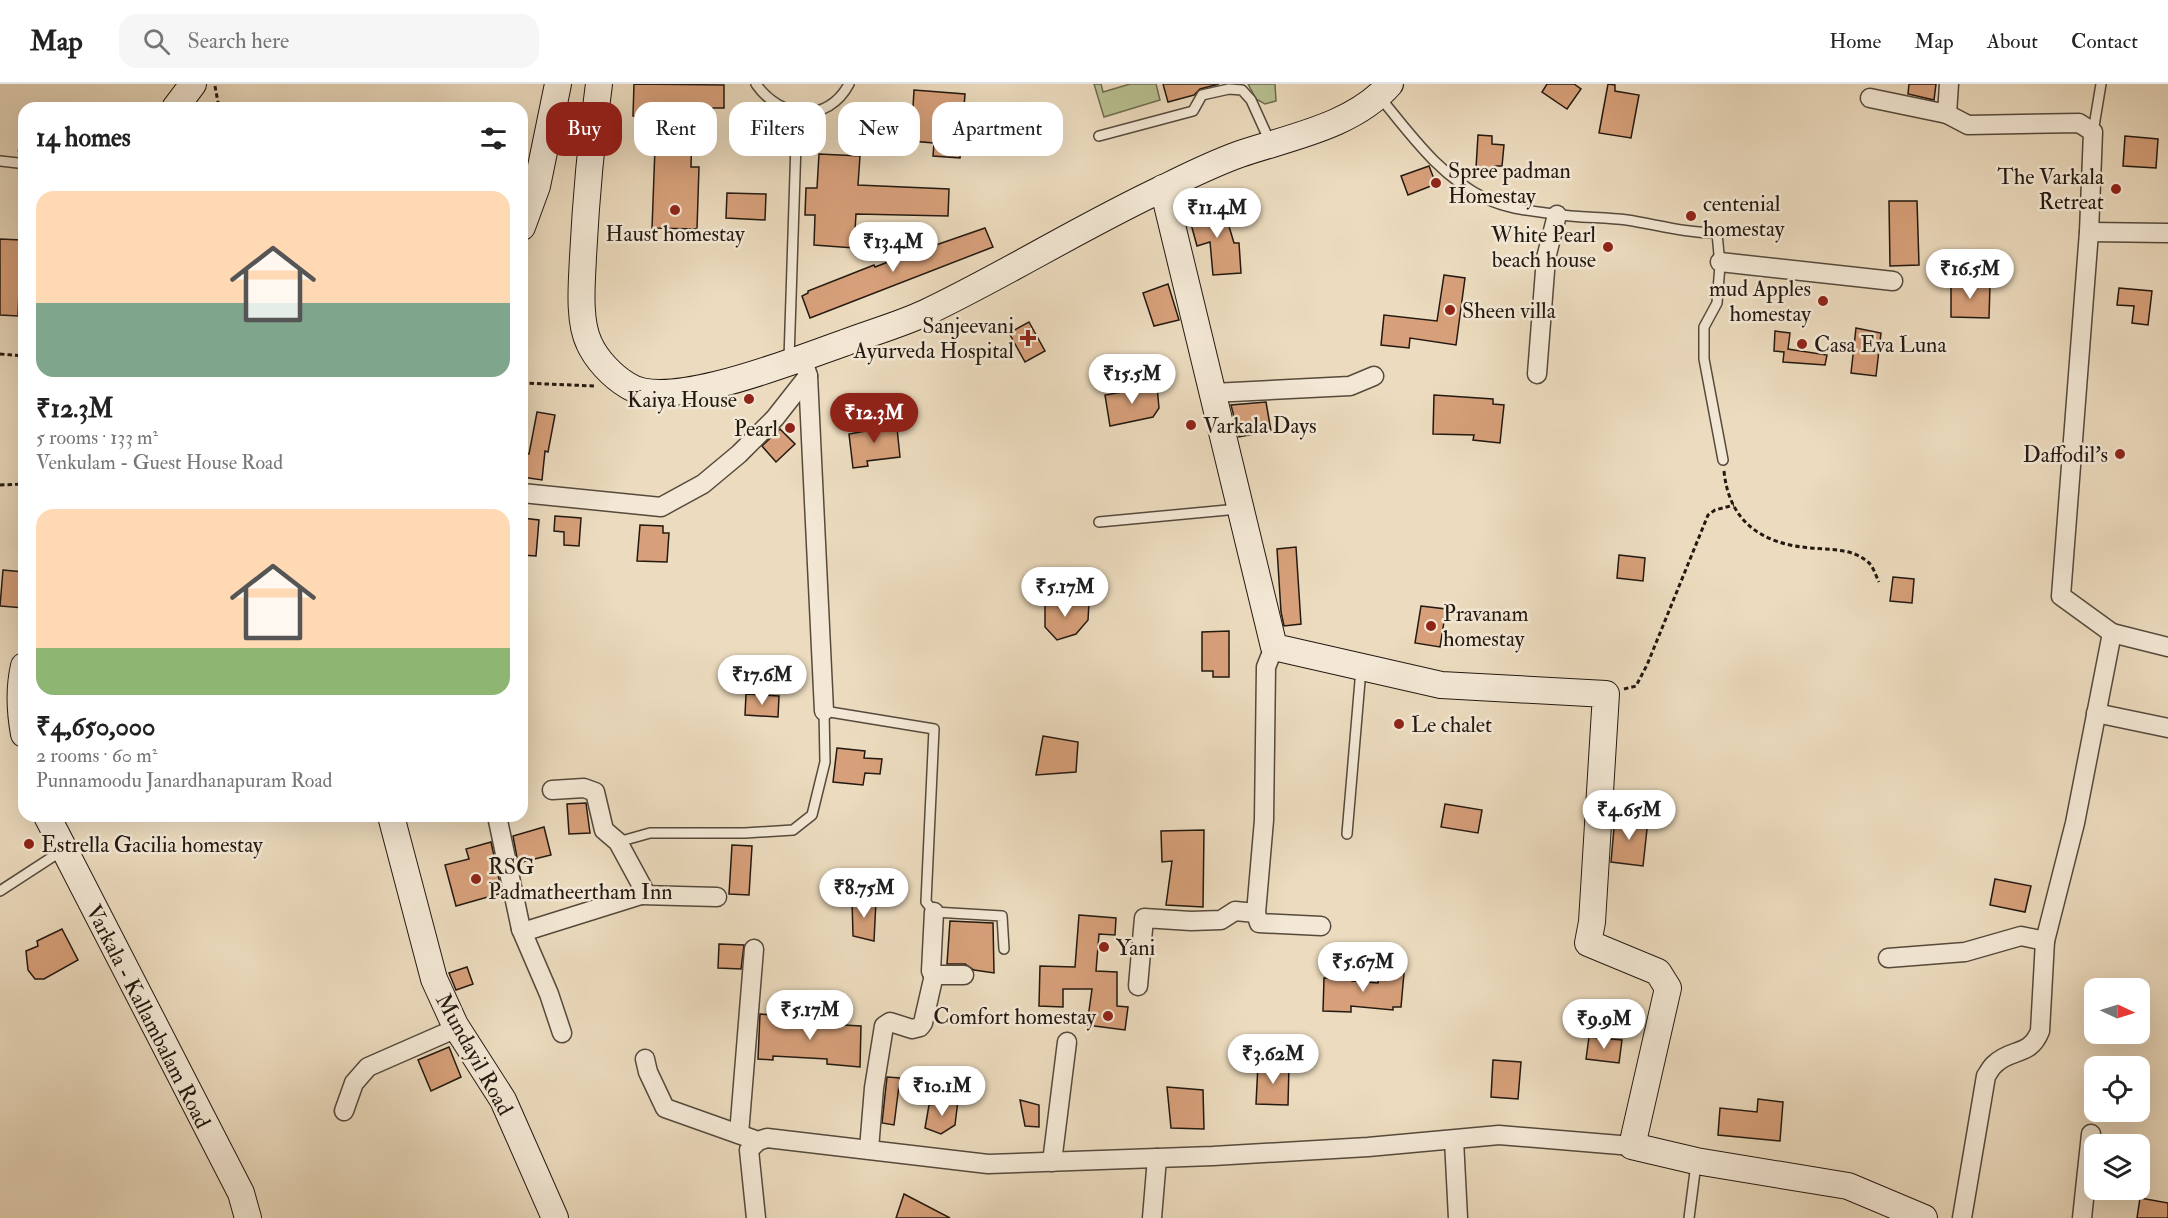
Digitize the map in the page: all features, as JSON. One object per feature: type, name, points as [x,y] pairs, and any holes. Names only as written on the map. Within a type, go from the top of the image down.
[{"type":"main road","points":[[180,102],[193,84]]},
{"type":"main road","points":[[528,211],[537,186],[558,84]]},
{"type":"main road","points":[[599,84],[587,169],[582,292],[588,342],[610,372],[630,388],[643,392],[678,392],[800,366],[922,314],[1163,188],[1236,155],[1356,113],[1384,90]]},
{"type":"main road","points":[[1163,188],[1274,648],[1441,685],[1606,694],[1592,922],[1588,942],[1658,972],[1668,988],[1632,1146],[1696,1161],[1848,1186],[1916,1216]]},
{"type":"main road","name":"Varkala - Kallambalam Road","points":[[50,822],[241,1193],[248,1218]]},
{"type":"main road","name":"Mundayil Road","points":[[393,822],[434,979],[457,1029],[503,1100],[555,1218]]},
{"type":"street","points":[[1947,114],[1949,84]]},
{"type":"street","points":[[1869,98],[1947,114],[1968,125],[2079,123],[2093,132],[2089,232],[2061,596],[2112,633],[2168,647]]},
{"type":"street","points":[[1537,374],[1546,258],[1557,215]]},
{"type":"street","points":[[2089,232],[2168,234]]},
{"type":"street","points":[[1720,262],[1893,281]]},
{"type":"street","points":[[528,494],[661,507],[703,484],[739,454],[775,418],[800,366]]},
{"type":"street","points":[[800,366],[824,711]]},
{"type":"street","points":[[1213,393],[1350,386],[1374,376]]},
{"type":"street","points":[[1962,1218],[1986,1076],[1996,1062],[2027,1049],[2036,1042],[2040,1031],[2045,941],[2075,823],[2112,633]]},
{"type":"street","points":[[1274,648],[1266,667],[1264,809],[1256,913],[1259,923],[1321,926]]},
{"type":"street","points":[[2096,713],[2168,728]]},
{"type":"street","points":[[552,790],[584,788],[592,790],[598,797],[604,830],[618,842],[643,888],[641,895]]},
{"type":"street","points":[[498,822],[521,929],[562,1033]]},
{"type":"street","points":[[521,929],[526,931],[641,895],[717,897]]},
{"type":"street","points":[[1138,986],[1144,918],[1221,920],[1235,911],[1256,913]]},
{"type":"street","points":[[869,1149],[874,1088],[885,1026],[890,1022],[912,1029],[922,1026],[933,975],[931,971],[934,912]]},
{"type":"street","points":[[1888,958],[1965,952],[2021,936],[2045,941]]},
{"type":"street","points":[[739,1134],[754,949]]},
{"type":"street","points":[[933,975],[938,973],[964,975]]},
{"type":"street","points":[[344,1111],[354,1083],[369,1067],[457,1029]]},
{"type":"street","points":[[1052,1162],[1067,1042]]},
{"type":"street","points":[[645,1059],[648,1072],[665,1108],[758,1141]]},
{"type":"street","points":[[756,1218],[750,1150],[758,1141],[767,1138],[988,1164],[1368,1147],[1499,1136],[1632,1146]]},
{"type":"street","points":[[1454,1140],[1458,1218]]},
{"type":"street","points":[[1152,1218],[1157,1158]]},
{"type":"street","points":[[2082,1218],[2084,1199]]},
{"type":"lane","points":[[756,84],[773,102]]},
{"type":"lane","points":[[826,107],[832,105],[845,92],[849,84]]},
{"type":"lane","points":[[2093,132],[2101,84]]},
{"type":"lane","points":[[1099,136],[1193,111],[1202,95],[1229,89],[1242,90],[1251,100],[1271,144]]},
{"type":"lane","points":[[1384,90],[1418,144],[1466,188],[1489,201],[1557,215],[1628,220],[1689,233],[1718,233],[1720,262],[1717,303],[1704,327],[1704,359],[1723,460]]},
{"type":"lane","points":[[797,156],[800,366]]},
{"type":"lane","points":[[0,161],[18,163]]},
{"type":"lane","points":[[1099,522],[1241,508]]},
{"type":"lane","points":[[1347,834],[1362,667]]},
{"type":"lane","points":[[618,842],[650,833],[745,833],[793,830],[812,815],[825,762],[824,711],[934,729],[926,902],[934,912],[1002,916],[1004,949]]},
{"type":"lane","points":[[0,891],[63,850]]},
{"type":"lane","points":[[1689,1218],[1696,1161]]},
{"type":"path","points":[[214,84],[218,102]]},
{"type":"path","points":[[0,354],[18,356]]},
{"type":"path","points":[[528,383],[596,386]]},
{"type":"path","points":[[1723,460],[1725,479],[1734,505],[1746,525],[1768,540],[1808,548],[1848,551],[1869,562],[1879,582]]},
{"type":"path","points":[[0,485],[18,484]]},
{"type":"path","points":[[1606,694],[1636,686],[1647,665],[1708,515],[1715,510],[1734,505]]},
{"type":"green space","points":[[1094,84],[1101,84],[1103,92],[1130,84],[1156,84],[1160,100],[1104,117]]},
{"type":"green space","points":[[1248,84],[1275,84],[1276,101],[1265,104],[1256,99]]},
{"type":"building","points":[[634,84],[724,85],[724,108],[717,108],[717,102],[634,102],[633,116]]},
{"type":"building","points":[[1163,84],[1219,84],[1200,89],[1194,95],[1168,102]]},
{"type":"building","points":[[1547,84],[1574,84],[1581,89],[1567,109],[1542,92]]},
{"type":"building","points":[[1608,84],[1615,85],[1615,91],[1639,95],[1631,138],[1599,133]]},
{"type":"building","points":[[1909,84],[1936,84],[1934,100],[1908,94]]},
{"type":"building","points":[[914,90],[965,94],[964,102],[932,102],[932,143],[920,142],[920,102],[913,102]]},
{"type":"building","points":[[1478,135],[1492,136],[1492,144],[1504,145],[1502,166],[1494,166],[1493,170],[1476,168]]},
{"type":"building","points":[[2125,136],[2158,139],[2156,168],[2123,166]]},
{"type":"building","points":[[655,156],[691,156],[691,167],[699,167],[697,229],[652,228]]},
{"type":"building","points":[[819,156],[860,156],[858,185],[949,189],[948,216],[856,214],[854,248],[814,245],[815,215],[805,215],[806,188],[817,188]]},
{"type":"building","points":[[933,156],[960,156],[960,158]]},
{"type":"building","points":[[1429,166],[1436,184],[1408,195],[1401,176]]},
{"type":"building","points":[[727,193],[766,194],[765,220],[726,218]]},
{"type":"building","points":[[1889,201],[1917,201],[1919,265],[1890,266]]},
{"type":"building","points":[[1222,203],[1234,243],[1239,243],[1241,273],[1213,275],[1210,242],[1197,246],[1188,213]]},
{"type":"building","points":[[985,228],[993,247],[810,318],[802,296],[808,291],[874,265],[875,267],[906,255],[908,258],[933,246]]},
{"type":"building","points":[[0,239],[18,240],[18,316],[0,315]]},
{"type":"building","points":[[1444,275],[1465,278],[1456,345],[1410,338],[1409,348],[1381,345],[1384,315],[1437,321]]},
{"type":"building","points":[[1951,283],[1990,284],[1989,318],[1951,317]]},
{"type":"building","points":[[1168,284],[1179,320],[1154,326],[1143,293]]},
{"type":"building","points":[[2119,288],[2152,291],[2148,325],[2132,323],[2134,306],[2117,305]]},
{"type":"building","points":[[1029,322],[1045,351],[1025,362],[1009,333]]},
{"type":"building","points":[[1856,328],[1881,333],[1876,376],[1851,373]]},
{"type":"building","points":[[1775,331],[1790,333],[1788,349],[1827,355],[1825,365],[1783,362],[1784,352],[1774,351]]},
{"type":"building","points":[[1157,386],[1159,408],[1153,417],[1110,426],[1105,395]]},
{"type":"building","points":[[1434,395],[1493,399],[1493,404],[1504,405],[1500,443],[1473,440],[1474,435],[1433,434]]},
{"type":"building","points":[[1266,402],[1271,431],[1239,437],[1231,405]]},
{"type":"building","points":[[537,412],[555,415],[548,452],[545,451],[542,480],[528,478],[529,454]]},
{"type":"building","points":[[882,422],[888,429],[897,428],[900,457],[867,461],[868,466],[853,468],[849,434],[865,431],[867,424]]},
{"type":"building","points":[[780,429],[795,444],[776,462],[762,446]]},
{"type":"building","points":[[555,516],[581,518],[579,546],[564,545],[564,532],[554,531]]},
{"type":"building","points":[[528,519],[539,520],[536,556],[528,555]]},
{"type":"building","points":[[640,525],[663,526],[663,533],[669,533],[667,562],[637,561]]},
{"type":"building","points":[[1296,547],[1301,624],[1284,626],[1277,549]]},
{"type":"building","points":[[1619,555],[1645,558],[1643,581],[1617,578]]},
{"type":"building","points":[[3,570],[18,571],[18,608],[0,606]]},
{"type":"building","points":[[1893,577],[1914,579],[1912,603],[1890,601]]},
{"type":"building","points":[[1045,601],[1089,603],[1088,620],[1076,634],[1057,640],[1045,627]]},
{"type":"building","name":"Pravanam homestay","points":[[1421,606],[1446,609],[1440,647],[1415,643]]},
{"type":"building","points":[[1229,631],[1229,677],[1213,677],[1213,671],[1202,671],[1202,632]]},
{"type":"building","points":[[746,694],[779,696],[778,717],[745,715]]},
{"type":"building","points":[[1043,736],[1078,742],[1076,772],[1036,775]]},
{"type":"building","points":[[837,748],[865,751],[864,758],[882,759],[880,774],[865,773],[863,785],[833,782]]},
{"type":"building","points":[[586,803],[590,833],[569,834],[567,804]]},
{"type":"building","points":[[1445,804],[1482,810],[1478,833],[1441,827]]},
{"type":"building","points":[[1615,817],[1648,820],[1643,866],[1611,862]]},
{"type":"building","points":[[544,827],[551,855],[518,863],[513,836]]},
{"type":"building","points":[[1204,830],[1203,907],[1166,905],[1172,861],[1162,862],[1161,831]]},
{"type":"building","name":"RSG Padmatheertham Inn","points":[[491,842],[502,893],[456,906],[445,865],[469,859],[466,849]]},
{"type":"building","points":[[732,845],[752,846],[749,895],[729,894]]},
{"type":"building","points":[[1995,879],[2031,886],[2025,912],[1990,905]]},
{"type":"building","points":[[852,899],[876,901],[874,941],[853,936]]},
{"type":"building","points":[[1079,915],[1116,918],[1115,935],[1099,934],[1096,971],[1117,972],[1117,1006],[1128,1007],[1125,1030],[1087,1025],[1092,989],[1063,989],[1063,1007],[1039,1006],[1040,966],[1075,967]]},
{"type":"building","points":[[950,921],[993,923],[994,973],[974,970],[965,964],[947,964]]},
{"type":"building","points":[[62,929],[78,960],[44,979],[35,979],[28,970],[26,951],[38,946],[37,941]]},
{"type":"building","points":[[719,944],[744,945],[741,969],[718,968]]},
{"type":"building","points":[[467,967],[473,984],[456,990],[449,973]]},
{"type":"building","points":[[1388,972],[1404,973],[1401,1007],[1393,1007],[1393,1010],[1351,1006],[1351,1012],[1323,1011],[1324,978],[1332,978],[1333,975],[1352,975],[1352,981],[1378,983],[1379,976],[1388,977]]},
{"type":"building","points":[[760,1014],[774,1015],[774,1021],[861,1026],[860,1067],[827,1064],[827,1059],[773,1056],[773,1060],[758,1059]]},
{"type":"building","points":[[1589,1037],[1622,1040],[1619,1063],[1586,1059]]},
{"type":"building","points":[[449,1047],[461,1077],[431,1091],[418,1060]]},
{"type":"building","points":[[1493,1060],[1521,1062],[1518,1099],[1491,1097]]},
{"type":"building","points":[[1258,1064],[1289,1065],[1288,1105],[1256,1104]]},
{"type":"building","points":[[887,1077],[900,1078],[894,1125],[882,1123]]},
{"type":"building","points":[[1167,1087],[1203,1090],[1204,1129],[1171,1128]]},
{"type":"building","points":[[1758,1099],[1783,1102],[1780,1141],[1718,1135],[1720,1108],[1757,1112]]},
{"type":"building","points":[[958,1100],[955,1125],[941,1134],[925,1128],[929,1105]]},
{"type":"building","points":[[1020,1100],[1039,1105],[1039,1127],[1025,1126]]},
{"type":"building","points":[[904,1194],[950,1218],[896,1218]]},
{"type":"building","points":[[2140,1200],[2168,1203],[2168,1218],[2137,1218]]},
{"type":"place","name":"Spree padman Homestay","points":[[1436,183]]},
{"type":"place","name":"The Varkala Retreat","points":[[2116,189]]},
{"type":"place","name":"Haust homestay","points":[[675,210]]},
{"type":"place","name":"centenial homestay","points":[[1691,216]]},
{"type":"place","name":"White Pearl beach house","points":[[1608,247]]},
{"type":"place","name":"mud Apples homestay","points":[[1823,301]]},
{"type":"place","name":"Sheen villa","points":[[1450,310]]},
{"type":"place","name":"Sanjeevani Ayurveda Hospital","points":[[1028,338]]},
{"type":"place","name":"Casa Eva Luna","points":[[1802,344]]},
{"type":"place","name":"Kaiya House","points":[[749,399]]},
{"type":"place","name":"Varkala Days","points":[[1191,425]]},
{"type":"place","name":"Pearl","points":[[790,428]]},
{"type":"place","name":"Daffodil's","points":[[2120,454]]},
{"type":"place","name":"Pravanam homestay","points":[[1431,626]]},
{"type":"place","name":"Le chalet","points":[[1399,724]]},
{"type":"place","name":"Estrella Gacilia homestay","points":[[29,844]]},
{"type":"place","name":"RSG Padmatheertham Inn","points":[[476,879]]},
{"type":"place","name":"Yani","points":[[1104,947]]},
{"type":"place","name":"Comfort homestay","points":[[1108,1016]]}]
